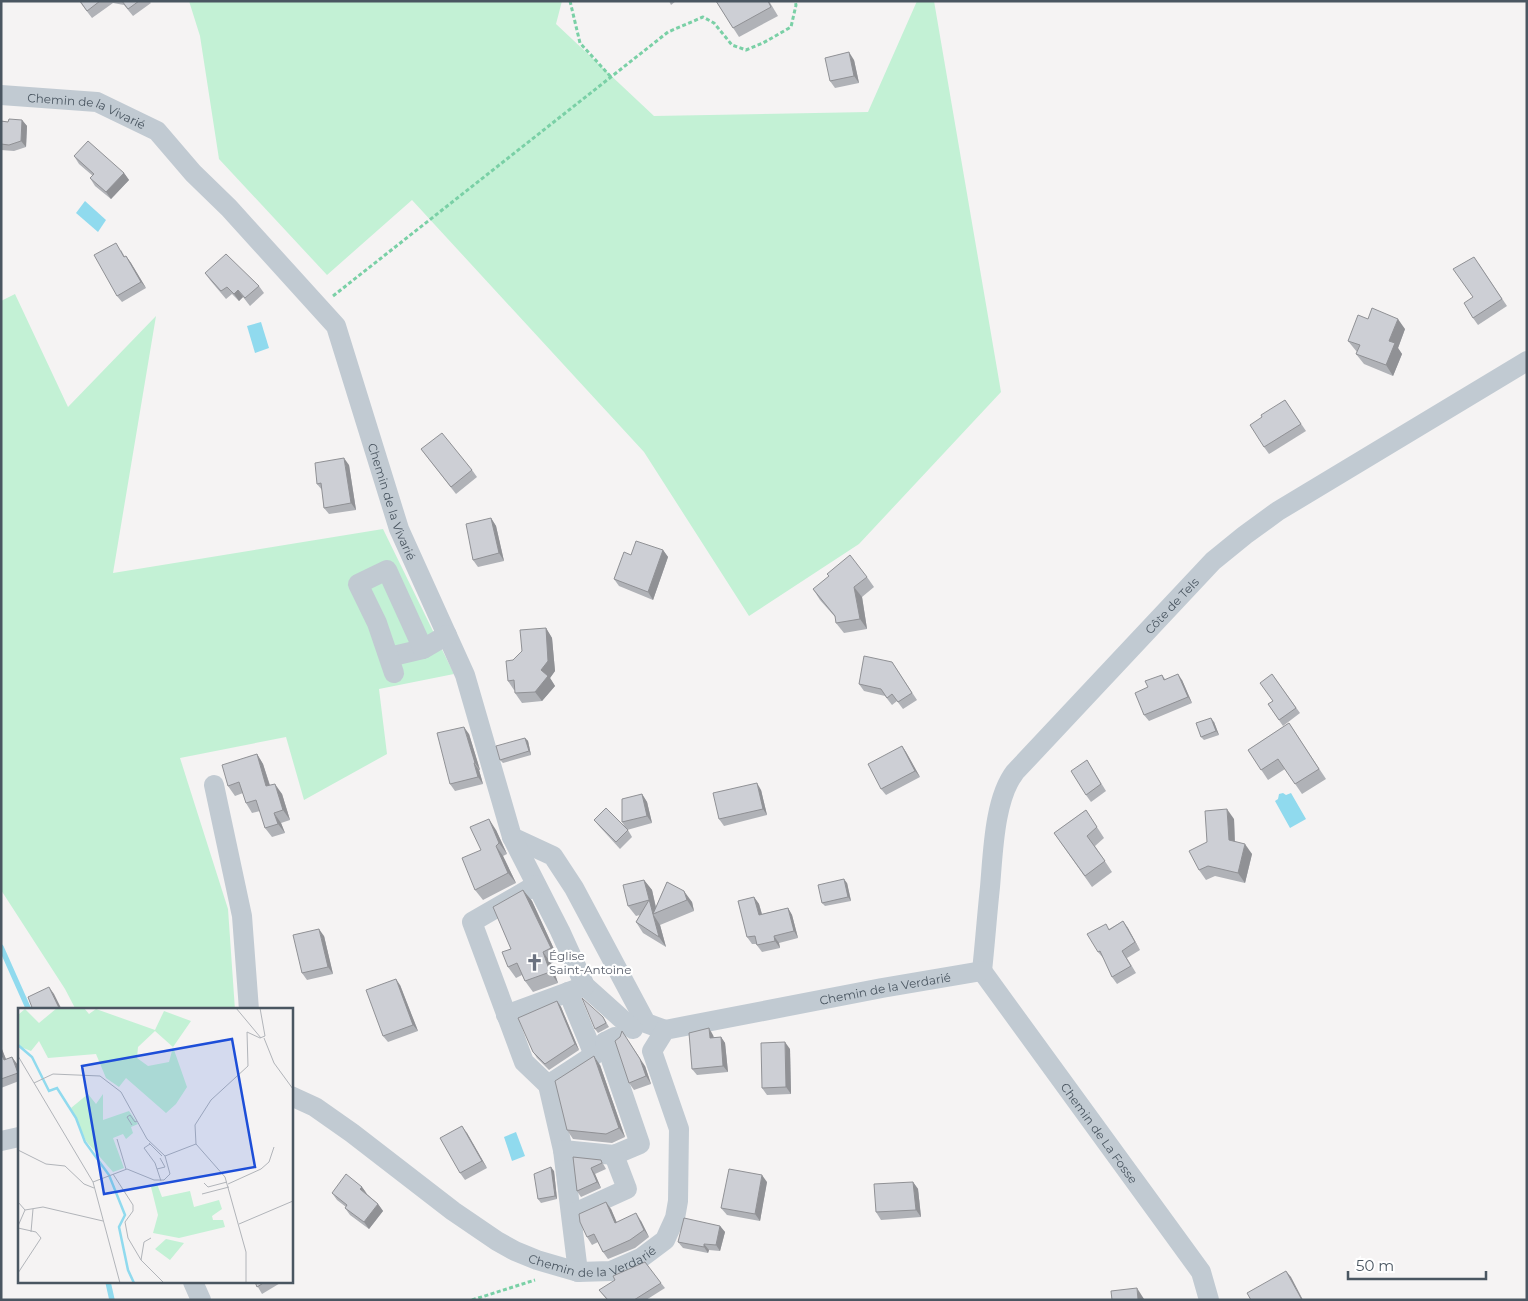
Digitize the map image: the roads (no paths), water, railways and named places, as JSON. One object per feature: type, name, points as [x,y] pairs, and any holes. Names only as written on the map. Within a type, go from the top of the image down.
[{"type":"street","name":"Chemin de la Vivarié","points":[[1,95],[97,102],[157,131],[193,173],[229,208],[336,326],[399,529],[465,675],[512,837],[560,931],[577,989],[599,1048],[640,1144],[614,1155]]},
{"type":"street","name":"Côte de Tels","points":[[982,971],[994,847],[1001,802],[1010,779],[1015,772],[1213,561],[1245,534],[1278,511],[1527,361]]},
{"type":"street","points":[[422,649],[387,570],[358,584],[377,623],[391,665],[422,649],[447,635]]},
{"type":"street","points":[[377,623],[404,608]]},
{"type":"street","points":[[214,785],[242,916],[250,1008]]},
{"type":"street","points":[[512,837],[553,856],[574,888],[648,1028]]},
{"type":"street","points":[[536,884],[472,922],[524,1062],[548,1085],[563,1150],[572,1214],[569,1269]]},
{"type":"street","name":"Chemin de la Verdarié","points":[[292,1096],[315,1107],[352,1133],[453,1211],[496,1241],[523,1254],[569,1269],[611,1271],[641,1258],[665,1240],[675,1218],[678,1201],[679,1130],[652,1051],[648,1028],[982,971]]},
{"type":"street","name":"Chemin de La Fosse","points":[[982,971],[1201,1272],[1209,1300]]},
{"type":"street","points":[[506,1015],[577,989],[648,1028]]},
{"type":"street","points":[[548,1085],[599,1048],[648,1028]]},
{"type":"street","points":[[1,1141],[18,1137]]},
{"type":"street","points":[[563,1150],[614,1155],[627,1189],[572,1214]]},
{"type":"street","points":[[194,1284],[201,1300]]},
{"type":"water","points":[[85,201],[106,220],[98,232],[76,213]]},
{"type":"water","points":[[261,322],[269,348],[255,353],[247,326]]},
{"type":"water","points":[[1283,793],[1286,795],[1291,793],[1306,819],[1290,828],[1275,801],[1278,799],[1279,794]]},
{"type":"water","points":[[516,1132],[525,1156],[512,1161],[504,1137]]},
{"type":"waterway","points":[[1,947],[28,1008]]},
{"type":"waterway","points":[[108,1284],[112,1300]]},
{"type":"place","name":"Église Saint-Antoine","points":[[535,962]]}]
